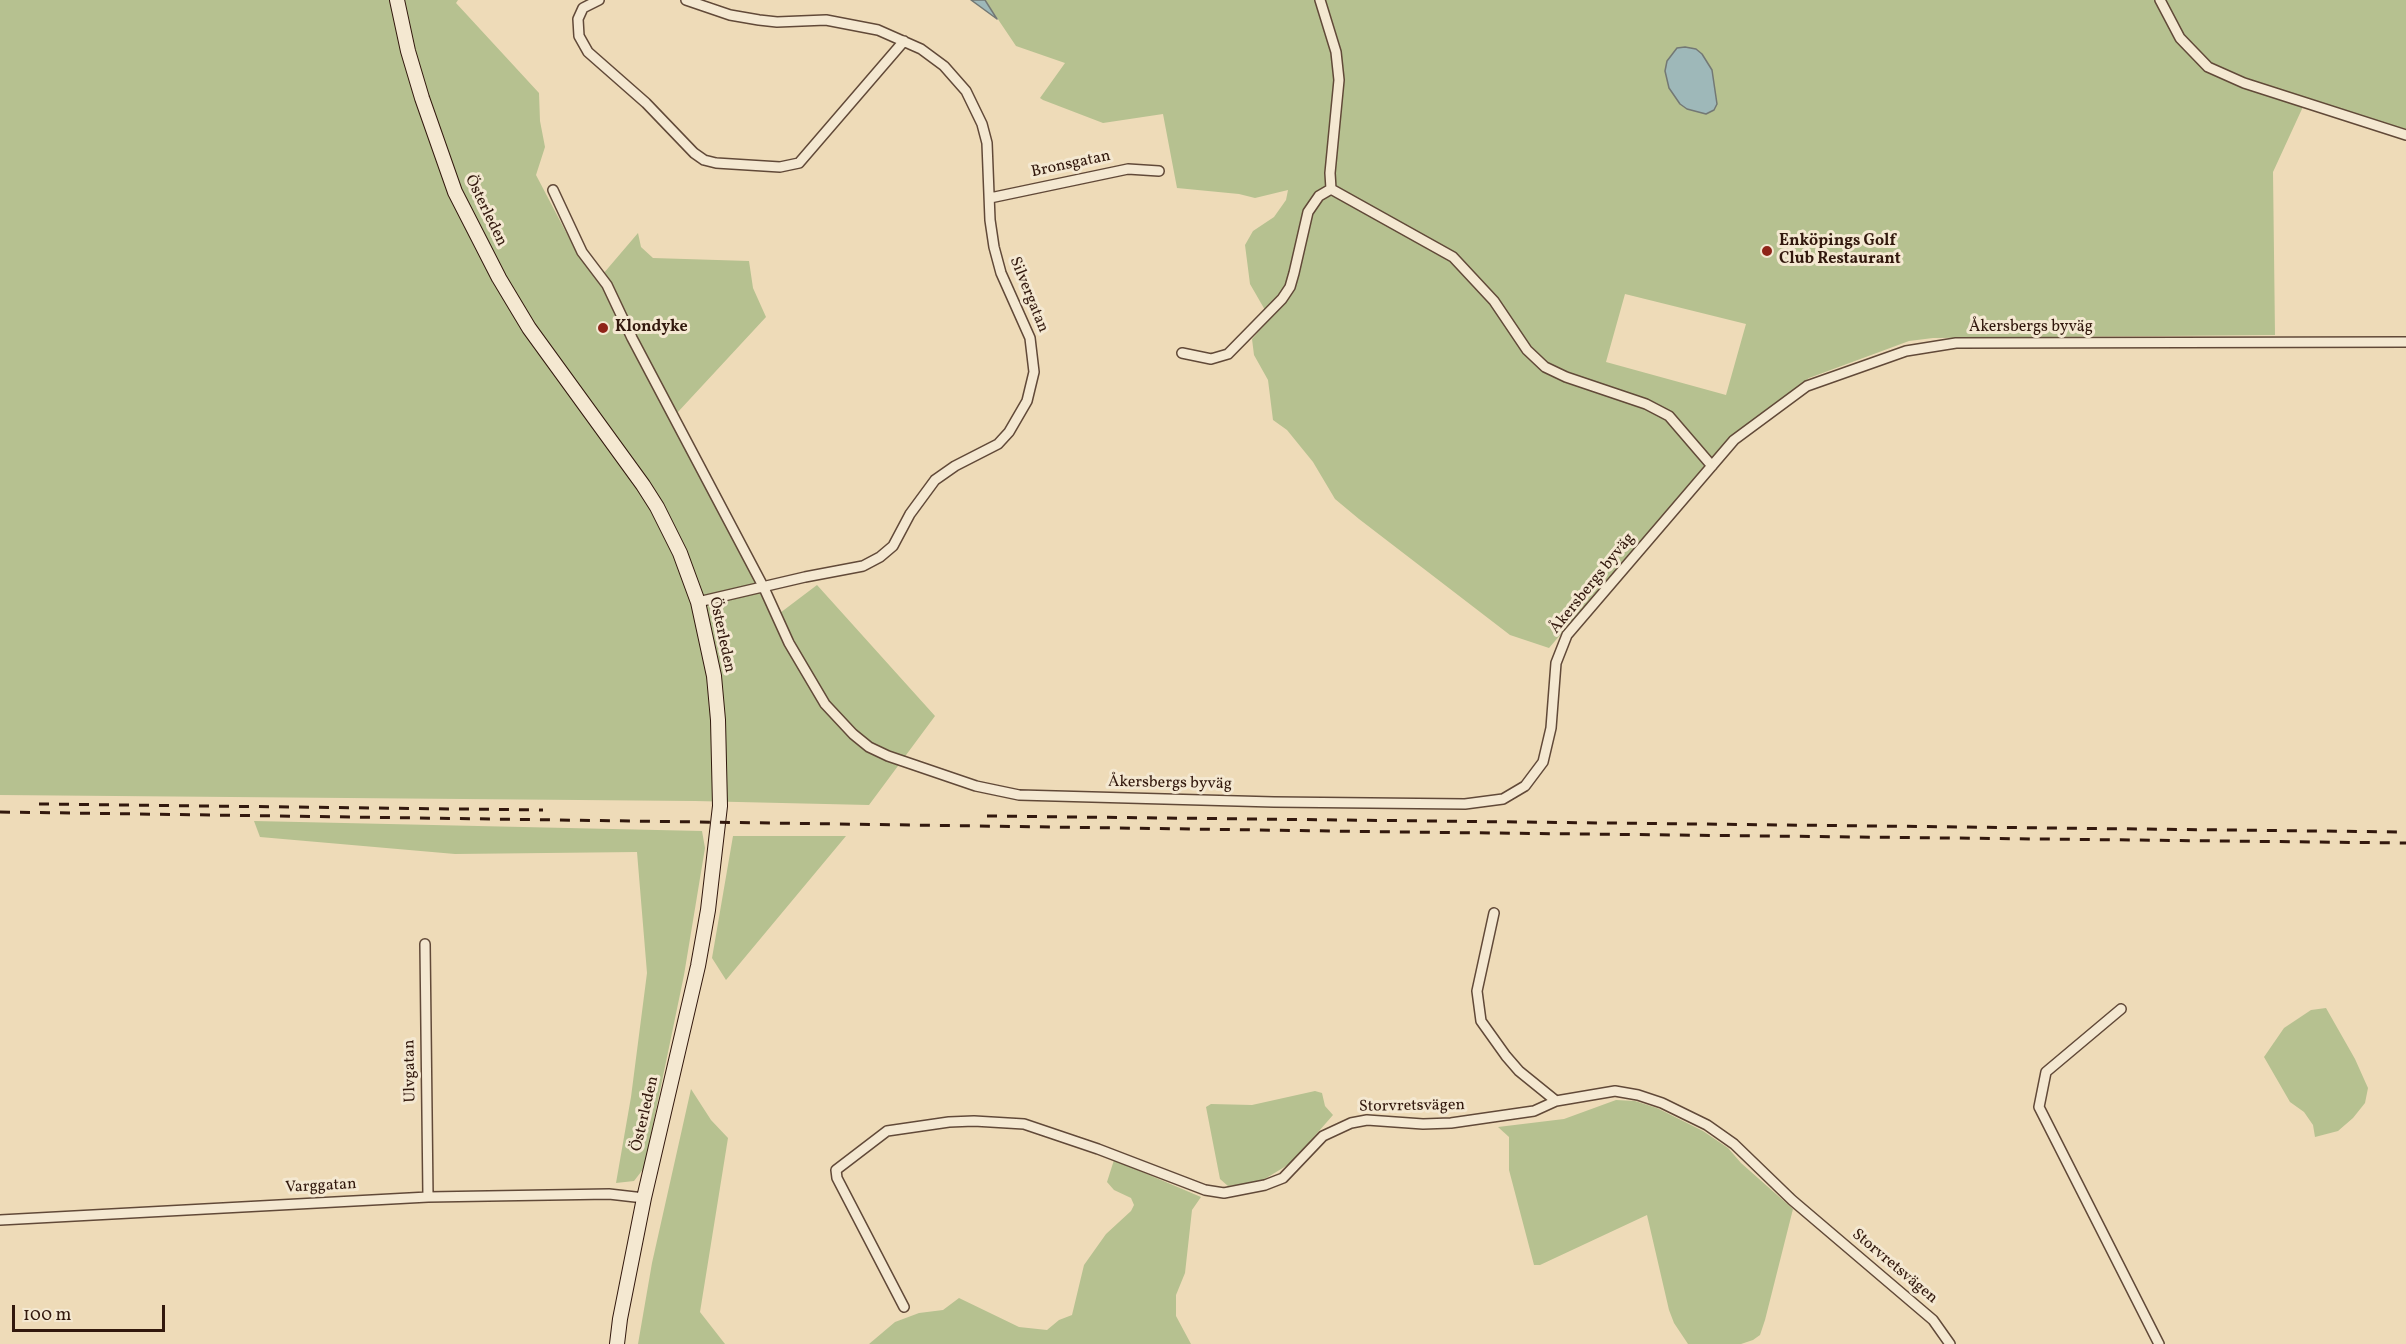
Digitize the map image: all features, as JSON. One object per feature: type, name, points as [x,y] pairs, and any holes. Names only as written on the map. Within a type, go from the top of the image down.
[{"type":"street","name":"Österleden","points":[[397,0],[408,51],[422,98],[455,192],[499,278],[529,328],[657,507],[681,553],[698,602],[714,676],[718,720],[720,806],[717,846],[698,966],[644,1198],[617,1344]]},
{"type":"street","points":[[599,0],[583,8],[578,19],[579,36],[588,52],[646,103],[694,153],[704,160],[716,163],[780,167],[799,163],[904,41]]},
{"type":"street","name":"Silvergatan","points":[[686,0],[730,15],[759,20],[777,22],[826,20],[878,30],[921,49],[944,66],[966,91],[982,124],[987,143],[990,220],[997,260],[1030,338],[1034,372],[1032,388],[1018,419],[998,444],[955,466],[935,480],[916,505],[893,546],[880,557],[863,566],[698,602]]},
{"type":"street","points":[[1320,0],[1336,52],[1339,80],[1330,173],[1331,189]]},
{"type":"street","points":[[2160,0],[2180,38],[2208,67],[2244,82],[2406,135]]},
{"type":"street","name":"Bronsgatan","points":[[990,198],[1128,169],[1159,171]]},
{"type":"street","points":[[1182,353],[1211,359],[1228,354],[1282,299],[1290,287],[1308,212],[1319,196],[1331,189]]},
{"type":"street","points":[[1331,189],[1453,257],[1494,301],[1527,350],[1545,367],[1566,377],[1646,404],[1669,416],[1712,466]]},
{"type":"street","name":"Åkersbergs byväg","points":[[553,190],[582,252],[607,285],[632,338],[764,588],[805,673],[825,704],[853,734],[869,747],[888,756],[998,792],[1043,796],[1465,804],[1503,799],[1516,793],[1535,775],[1543,762],[1551,728],[1556,663],[1568,635],[1734,440],[1807,386],[1906,351],[1967,343],[2406,342]]},
{"type":"street","points":[[1494,913],[1477,991],[1481,1021],[1519,1071],[1556,1101]]},
{"type":"street","name":"Ulvgatan","points":[[425,944],[428,1197]]},
{"type":"street","points":[[2121,1009],[2046,1072],[2039,1107],[2159,1344]]},
{"type":"street","name":"Storvretsvägen","points":[[904,1307],[837,1178],[836,1170],[887,1131],[958,1122],[1024,1124],[1098,1149],[1205,1190],[1224,1193],[1265,1185],[1282,1178],[1323,1136],[1351,1123],[1367,1120],[1423,1124],[1451,1123],[1534,1111],[1556,1101],[1615,1091],[1638,1095],[1662,1103],[1707,1125],[1734,1144],[1792,1200],[1933,1320],[1950,1344]]},
{"type":"street","name":"Varggatan","points":[[0,1220],[428,1197],[609,1194],[644,1198]]},
{"type":"green space","points":[[0,0],[458,0],[456,3],[539,93],[540,121],[545,147],[536,175],[578,255],[603,274],[638,233],[641,247],[653,258],[749,261],[753,288],[766,317],[677,413],[765,579],[780,613],[817,585],[935,716],[869,805],[695,801],[0,795]]},
{"type":"green space","points":[[985,0],[2406,0],[2406,133],[2307,98],[2273,172],[2275,335],[1933,338],[1909,341],[1809,378],[1731,437],[1549,648],[1510,635],[1359,519],[1335,499],[1313,462],[1287,430],[1273,420],[1268,380],[1254,355],[1252,339],[1286,300],[1265,310],[1250,284],[1245,245],[1253,231],[1274,217],[1286,200],[1288,190],[1255,198],[1239,194],[1177,188],[1163,114],[1103,123],[1043,100],[1040,98],[1065,63],[1016,46]],"holes":[[[1696,49],[1712,70],[1697,112],[1680,104]],[[1625,294],[1746,324],[1726,395],[1606,362]]]},
{"type":"green space","points":[[254,821],[702,831],[705,848],[684,975],[644,1168],[634,1181],[616,1183],[631,1097],[647,973],[637,852],[455,854],[260,837]]},
{"type":"green space","points":[[733,836],[846,836],[726,980],[712,958]]},
{"type":"green space","points":[[2326,1008],[2355,1059],[2368,1088],[2365,1103],[2353,1118],[2338,1131],[2315,1137],[2313,1125],[2304,1112],[2290,1102],[2264,1057],[2284,1028],[2311,1010]]},
{"type":"green space","points":[[691,1089],[711,1120],[728,1138],[700,1312],[725,1344],[638,1344],[652,1263]]},
{"type":"green space","points":[[1315,1091],[1322,1093],[1325,1106],[1333,1115],[1291,1163],[1263,1180],[1228,1186],[1220,1179],[1206,1107],[1211,1104],[1252,1105]]},
{"type":"green space","points":[[1616,1100],[1635,1101],[1657,1108],[1703,1131],[1728,1148],[1741,1163],[1793,1209],[1765,1320],[1760,1335],[1753,1340],[1741,1344],[1688,1344],[1674,1323],[1669,1310],[1647,1215],[1540,1265],[1534,1265],[1509,1170],[1509,1137],[1498,1127],[1564,1119]]},
{"type":"green space","points":[[1114,1160],[1201,1197],[1192,1210],[1185,1273],[1176,1295],[1176,1316],[1191,1344],[869,1344],[895,1322],[919,1313],[943,1310],[959,1298],[1019,1327],[1047,1330],[1059,1320],[1072,1315],[1084,1265],[1106,1234],[1131,1211],[1134,1205],[1131,1198],[1114,1190],[1107,1182]]},
{"type":"water","points":[[971,0],[985,0],[997,19]]},
{"type":"water","points":[[1677,48],[1696,49],[1702,54],[1712,70],[1717,104],[1714,110],[1706,114],[1687,109],[1680,104],[1669,88],[1665,71],[1667,61]]},
{"type":"railway","points":[[39,804],[543,810]]},
{"type":"railway","points":[[0,812],[1401,832],[2406,843]]},
{"type":"railway","points":[[987,816],[2406,832]]},
{"type":"place","name":"Enköpings Golf Club Restaurant","points":[[1767,251]]},
{"type":"place","name":"Klondyke","points":[[603,328]]}]
